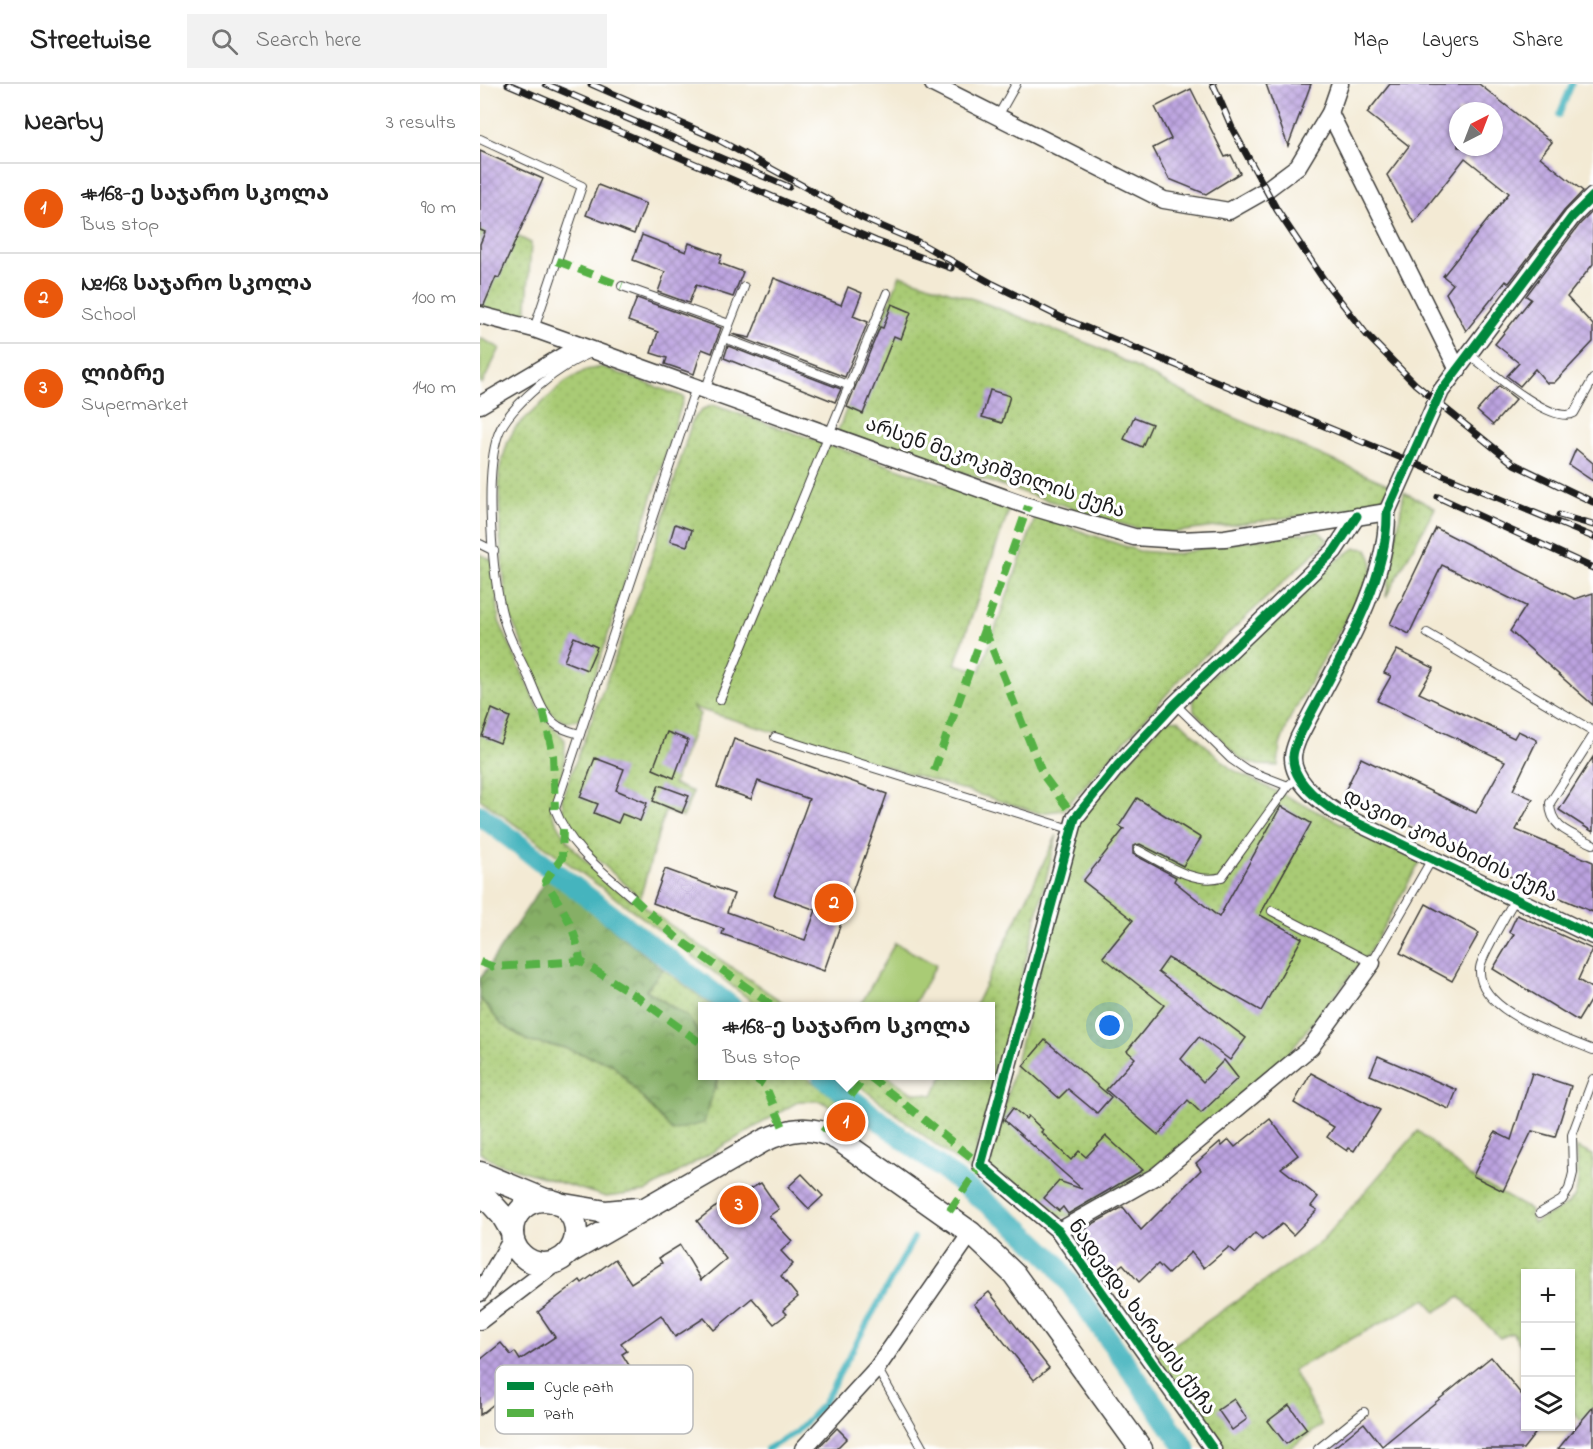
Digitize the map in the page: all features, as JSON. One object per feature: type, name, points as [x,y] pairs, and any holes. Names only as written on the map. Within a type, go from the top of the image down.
[{"type":"street","points":[[933,84],[1164,200],[1229,211],[1266,190],[1298,166],[1330,113],[1340,84]]},
{"type":"street","points":[[1330,113],[1458,370]]},
{"type":"street","points":[[1387,512],[1441,391],[1572,217],[1593,196]]},
{"type":"street","name":"არსენ მეკოკიშვილის ქუჩა","points":[[480,315],[534,329],[1028,506],[1134,537],[1180,540],[1225,538],[1387,512]]},
{"type":"street","points":[[480,405],[588,349]]},
{"type":"street","name":"დავით კობახიძის ქუჩა","points":[[1387,512],[1387,524],[1373,591],[1298,739],[1292,758],[1293,781],[1339,814],[1593,936]]},
{"type":"street","points":[[1070,829],[1075,818],[1118,765],[1175,704],[1334,551],[1357,516]]},
{"type":"street","name":"ნადეჟდა ხარაძის ქუჩა","points":[[1070,829],[981,1165],[1059,1231],[1213,1449]]},
{"type":"street","points":[[1059,1231],[1156,1176],[1311,1047],[1372,963]]},
{"type":"street","points":[[480,1321],[564,1257],[650,1204],[763,1141],[798,1128],[810,1128],[838,1139],[971,1233],[1014,1274],[1141,1449]]},
{"type":"street","points":[[480,1173],[552,1202],[572,1217],[575,1227],[573,1245],[564,1257],[540,1264],[530,1261],[522,1255],[502,1215],[480,1191]]},
{"type":"street","points":[[480,1293],[512,1234],[517,1216],[522,1209],[537,1201],[606,1212],[650,1204]]},
{"type":"street","points":[[802,1449],[877,1368],[971,1233]]},
{"type":"lane","points":[[998,116],[1016,84]]},
{"type":"lane","points":[[480,139],[582,186],[534,329]]},
{"type":"lane","points":[[622,286],[729,324]]},
{"type":"lane","points":[[632,897],[578,849],[563,829],[555,809],[700,389],[724,338],[744,287]]},
{"type":"lane","points":[[720,700],[887,293]]},
{"type":"lane","points":[[724,338],[850,386]]},
{"type":"lane","points":[[580,734],[558,726],[543,710],[503,618],[491,508],[498,435],[510,415],[548,379],[588,349]]},
{"type":"lane","points":[[1470,355],[1525,396],[1561,415],[1574,413],[1593,379]]},
{"type":"lane","points":[[480,544],[494,551]]},
{"type":"lane","points":[[1427,633],[1593,731]]},
{"type":"lane","points":[[1138,850],[1191,876],[1211,880],[1222,877],[1293,781],[1247,770],[1231,759],[1175,704]]},
{"type":"lane","points":[[1593,736],[1550,803],[1550,815],[1558,827],[1593,844]]},
{"type":"lane","points":[[775,737],[1070,829]]},
{"type":"lane","points":[[1272,911],[1372,963],[1432,859]]},
{"type":"lane","points":[[1515,899],[1479,967],[1482,984],[1494,1001],[1516,1017],[1593,1050]]},
{"type":"lane","points":[[1540,1213],[1562,1200],[1569,1189],[1573,1173],[1572,1135],[1593,1079]]},
{"type":"lane","points":[[877,1368],[923,1449]]},
{"type":"lane","points":[[1318,1449],[1364,1412]]},
{"type":"green space","points":[[480,218],[531,243],[526,322],[480,310]]},
{"type":"green space","points":[[900,275],[979,301],[1097,347],[1217,410],[1390,485],[1382,500],[1352,509],[1169,533],[1138,529],[837,433]]},
{"type":"green space","points":[[480,338],[500,348],[482,384],[480,383]]},
{"type":"green space","points":[[602,367],[684,397],[583,713],[578,720],[566,722],[555,717],[545,705],[525,649],[507,610],[500,536],[499,471],[508,441],[516,427],[565,382],[586,370]]},
{"type":"green space","points":[[713,405],[1010,507],[955,664],[980,671],[1036,516],[1139,551],[1177,554],[1212,546],[1318,531],[1328,540],[1182,677],[1063,810],[1039,813],[692,707],[700,714],[673,784],[693,792],[683,817],[665,811],[640,898],[647,909],[782,1002],[753,1002],[643,918],[480,799],[480,554],[494,561],[499,621],[540,712],[565,740],[564,772],[551,810],[558,826],[575,850],[631,900],[634,892],[578,842],[564,820],[562,798],[647,573],[692,421],[703,409]]},
{"type":"green space","points":[[1404,492],[1435,508],[1386,597]]},
{"type":"green space","points":[[1355,548],[1367,549],[1372,561],[1371,575],[1290,718],[1280,745],[1278,766],[1258,765],[1240,759],[1194,711],[1193,694],[1329,566]]},
{"type":"green space","points":[[1166,719],[1179,720],[1231,769],[1420,862],[1369,953],[1285,1057],[1159,1165],[1070,1216],[1055,1217],[988,1169],[1079,819]]},
{"type":"green space","points":[[1057,835],[990,1103],[977,1146],[975,1175],[852,1080],[894,1080],[911,1092],[933,1095],[941,1080],[995,1080],[995,1002],[977,1002]]},
{"type":"green space","points":[[548,877],[663,969],[646,990],[688,1017],[698,1032],[698,1080],[717,1080],[704,1123],[672,1131],[612,1064],[561,1047],[530,1042],[501,1024],[480,998],[480,979]]},
{"type":"green space","points":[[895,943],[936,965],[915,1002],[862,1002]]},
{"type":"green space","points":[[663,969],[708,1002],[698,1002],[698,1032],[688,1017],[645,989]]},
{"type":"green space","points":[[480,998],[501,1024],[530,1042],[561,1047],[612,1064],[628,1081],[716,1088],[717,1080],[810,1080],[844,1105],[838,1112],[821,1101],[799,1101],[645,1192],[606,1197],[497,1163],[480,1153]]},
{"type":"green space","points":[[1418,1131],[1471,1177],[1529,1209],[1533,1223],[1569,1203],[1574,1197],[1578,1179],[1577,1148],[1593,1155],[1593,1437],[1575,1413],[1575,1269],[1521,1269],[1521,1345],[1512,1333],[1500,1338],[1460,1297],[1435,1312],[1426,1299],[1293,1370],[1322,1425],[1289,1449],[1220,1449],[1156,1357],[1322,1241]]},
{"type":"building","points":[[1266,84],[1311,84],[1288,146]]},
{"type":"building","points":[[1390,84],[1479,84],[1502,102],[1449,102],[1449,156],[1503,156],[1503,103],[1552,142],[1540,157],[1583,191],[1564,211],[1509,283],[1506,281],[1466,331],[1446,293],[1453,284],[1443,276],[1509,193],[1465,158],[1414,223],[1387,175],[1409,146],[1367,113]]},
{"type":"building","points":[[1191,89],[1225,157],[1231,155],[1240,173],[1206,194],[1169,179],[1153,148],[1171,139],[1155,107]]},
{"type":"building","points":[[480,151],[543,179],[499,278],[496,277],[484,305],[480,305],[480,244],[485,232],[480,230]]},
{"type":"building","points":[[598,185],[646,204],[634,234],[586,215]]},
{"type":"building","points":[[1593,211],[1593,264],[1567,297],[1593,325],[1593,342],[1554,383],[1547,383],[1535,369],[1520,386],[1507,376],[1519,363],[1495,344],[1531,299],[1526,296],[1580,224]]},
{"type":"building","points":[[642,235],[686,252],[689,243],[722,255],[719,263],[743,272],[733,297],[696,285],[689,303],[658,292],[665,272],[633,260]]},
{"type":"building","points":[[774,278],[841,305],[848,287],[862,293],[853,316],[868,322],[845,377],[732,334],[750,338]]},
{"type":"building","points":[[637,298],[721,328],[712,353],[702,349],[694,374],[665,364],[667,358],[651,353],[658,332],[628,321]]},
{"type":"building","points":[[892,304],[911,312],[901,339],[894,336],[863,414],[847,407]]},
{"type":"building","points":[[728,346],[841,389],[835,402],[724,358]]},
{"type":"building","points":[[1499,386],[1516,399],[1493,425],[1477,411]]},
{"type":"building","points":[[990,390],[1010,396],[1002,423],[982,417]]},
{"type":"building","points":[[1134,417],[1152,424],[1142,447],[1124,439]]},
{"type":"building","points":[[1576,449],[1593,463],[1593,481],[1569,465]]},
{"type":"building","points":[[675,524],[692,530],[687,546],[670,541]]},
{"type":"building","points":[[1436,528],[1575,599],[1593,593],[1593,705],[1510,631],[1526,606],[1442,565],[1409,634],[1390,624]]},
{"type":"building","points":[[574,637],[597,647],[587,670],[564,661]]},
{"type":"building","points":[[1397,650],[1434,668],[1419,693],[1514,738],[1518,731],[1537,740],[1513,790],[1533,799],[1516,830],[1593,862],[1593,912],[1457,854],[1459,849],[1344,793],[1361,758],[1476,813],[1505,761],[1377,701],[1391,676],[1384,673]]},
{"type":"building","points":[[492,709],[510,717],[500,743],[482,736]]},
{"type":"building","points":[[667,732],[688,740],[674,778],[653,769]]},
{"type":"building","points":[[734,739],[887,794],[824,971],[722,934],[724,929],[653,903],[665,869],[734,894],[727,912],[805,940],[816,910],[774,895],[809,799],[758,781],[751,799],[717,787]]},
{"type":"building","points":[[1593,757],[1593,832],[1559,810]]},
{"type":"building","points":[[595,758],[624,769],[616,790],[647,803],[640,821],[622,814],[618,823],[594,813],[598,804],[580,797]]},
{"type":"building","points":[[659,785],[689,796],[682,813],[653,801]]},
{"type":"building","points":[[1137,798],[1201,838],[1183,866],[1140,844],[1133,846],[1133,854],[1176,877],[1174,881],[1219,917],[1281,806],[1311,823],[1260,915],[1302,938],[1261,1011],[1168,958],[1158,972],[1246,1038],[1230,1060],[1199,1037],[1181,1059],[1203,1082],[1224,1060],[1238,1078],[1201,1113],[1188,1100],[1158,1135],[1106,1090],[1135,1058],[1127,1051],[1164,1005],[1103,957],[1133,920],[1083,881],[1124,829],[1119,826]]},
{"type":"building","points":[[1426,904],[1479,933],[1452,981],[1400,953]]},
{"type":"building","points":[[1517,915],[1592,949],[1578,980],[1593,989],[1593,996],[1578,1021],[1493,969],[1514,934],[1509,932]]},
{"type":"building","points":[[1045,1040],[1111,1097],[1097,1113],[1068,1089],[1059,1098],[1023,1066]]},
{"type":"building","points":[[1378,1056],[1457,1090],[1449,1109],[1370,1075]]},
{"type":"building","points":[[1311,1073],[1380,1110],[1354,1151],[1349,1148],[1347,1151],[1327,1137],[1334,1127],[1294,1103]]},
{"type":"building","points":[[1532,1073],[1571,1086],[1555,1137],[1532,1131],[1503,1191],[1473,1176],[1495,1132],[1511,1140]]},
{"type":"building","points":[[1013,1108],[1026,1119],[1028,1116],[1043,1130],[1041,1132],[1071,1160],[1079,1151],[1086,1157],[1106,1136],[1143,1170],[1068,1214],[1063,1207],[1059,1211],[1044,1198],[1059,1181],[1082,1189],[1004,1120]]},
{"type":"building","points":[[1270,1119],[1298,1155],[1281,1168],[1318,1197],[1311,1206],[1317,1210],[1293,1235],[1282,1224],[1262,1240],[1255,1233],[1236,1253],[1229,1247],[1204,1268],[1191,1252],[1168,1274],[1158,1264],[1139,1282],[1123,1264],[1106,1278],[1091,1258],[1096,1253],[1080,1231],[1123,1207],[1141,1230],[1201,1170],[1196,1163],[1220,1142],[1222,1146],[1229,1140],[1235,1147]]},
{"type":"building","points":[[802,1174],[823,1196],[809,1209],[788,1187]]},
{"type":"building","points":[[761,1183],[779,1209],[769,1216],[792,1241],[781,1251],[793,1264],[781,1276],[798,1297],[783,1310],[787,1314],[774,1324],[752,1298],[714,1330],[704,1318],[675,1337],[661,1315],[621,1343],[627,1351],[622,1354],[629,1365],[495,1365],[495,1403],[480,1415],[480,1360],[501,1343],[511,1355],[515,1352],[520,1360],[555,1337],[538,1312],[580,1280],[582,1283],[615,1259],[631,1283],[662,1263],[659,1258],[680,1245],[701,1280],[726,1259],[697,1221],[714,1208]]},
{"type":"building","points":[[989,1292],[1049,1368],[1034,1380],[974,1304]]},
{"type":"building","points":[[1491,1357],[1521,1394],[1521,1431],[1537,1431],[1523,1449],[1332,1449],[1364,1423],[1382,1446]]},
{"type":"building","points":[[1234,1399],[1247,1419],[1232,1430],[1218,1410]]},
{"type":"building","points":[[1289,1405],[1307,1429],[1286,1444],[1268,1421]]},
{"type":"building","points":[[1593,1407],[1593,1449],[1558,1449]]},
{"type":"building","points":[[837,1428],[847,1438],[836,1449],[817,1449]]},
{"type":"waterway","points":[[1559,115],[1572,84]]},
{"type":"waterway","points":[[480,815],[726,1002]]},
{"type":"waterway","points":[[827,1080],[1019,1228],[1054,1261],[1186,1449]]},
{"type":"waterway","points":[[767,1449],[795,1433],[823,1404],[914,1238]]},
{"type":"railway","points":[[508,84],[876,241],[951,268]]},
{"type":"railway","points":[[546,84],[789,187]]},
{"type":"railway","points":[[591,84],[715,138],[860,217],[918,242],[993,284],[1060,317],[1593,537]]},
{"type":"railway","points":[[1213,84],[1232,128],[1277,210],[1324,280],[1367,335],[1415,384],[1514,464],[1593,502]]},
{"type":"railway","points":[[1438,497],[1593,568]]},
{"type":"railway","points":[[1559,515],[1593,525]]},
{"type":"marked path","points":[[557,261],[622,286]]},
{"type":"marked path","points":[[934,771],[1028,506]]},
{"type":"marked path","points":[[984,628],[1043,775],[1075,818]]},
{"type":"marked path","points":[[543,710],[553,755],[555,809]]},
{"type":"marked path","points":[[563,829],[562,858],[545,881],[572,929],[580,961]]},
{"type":"marked path","points":[[632,897],[677,938],[767,1002]]},
{"type":"marked path","points":[[480,962],[494,967],[580,961],[633,994],[698,1041]]},
{"type":"marked path","points":[[757,1080],[765,1085],[785,1132]]},
{"type":"marked path","points":[[823,1132],[863,1080]]},
{"type":"marked path","points":[[874,1080],[981,1165],[946,1216]]},
{"type":"cycle path","points":[[1593,196],[1572,217],[1441,391],[1387,512],[1385,540],[1368,599],[1341,658],[1298,739],[1293,757],[1297,775],[1309,791],[1339,814],[1593,936]]},
{"type":"cycle path","points":[[1213,1449],[1059,1231],[981,1165],[1075,818],[1118,765],[1175,704],[1334,551],[1357,516]]},
{"type":"place","name":"№168 საჯარო სკოლა","points":[[834,903]]},
{"type":"place","name":"#168-ე საჯარო სკოლა","points":[[846,1122]]},
{"type":"place","name":"ლიბრე","points":[[739,1205]]}]
